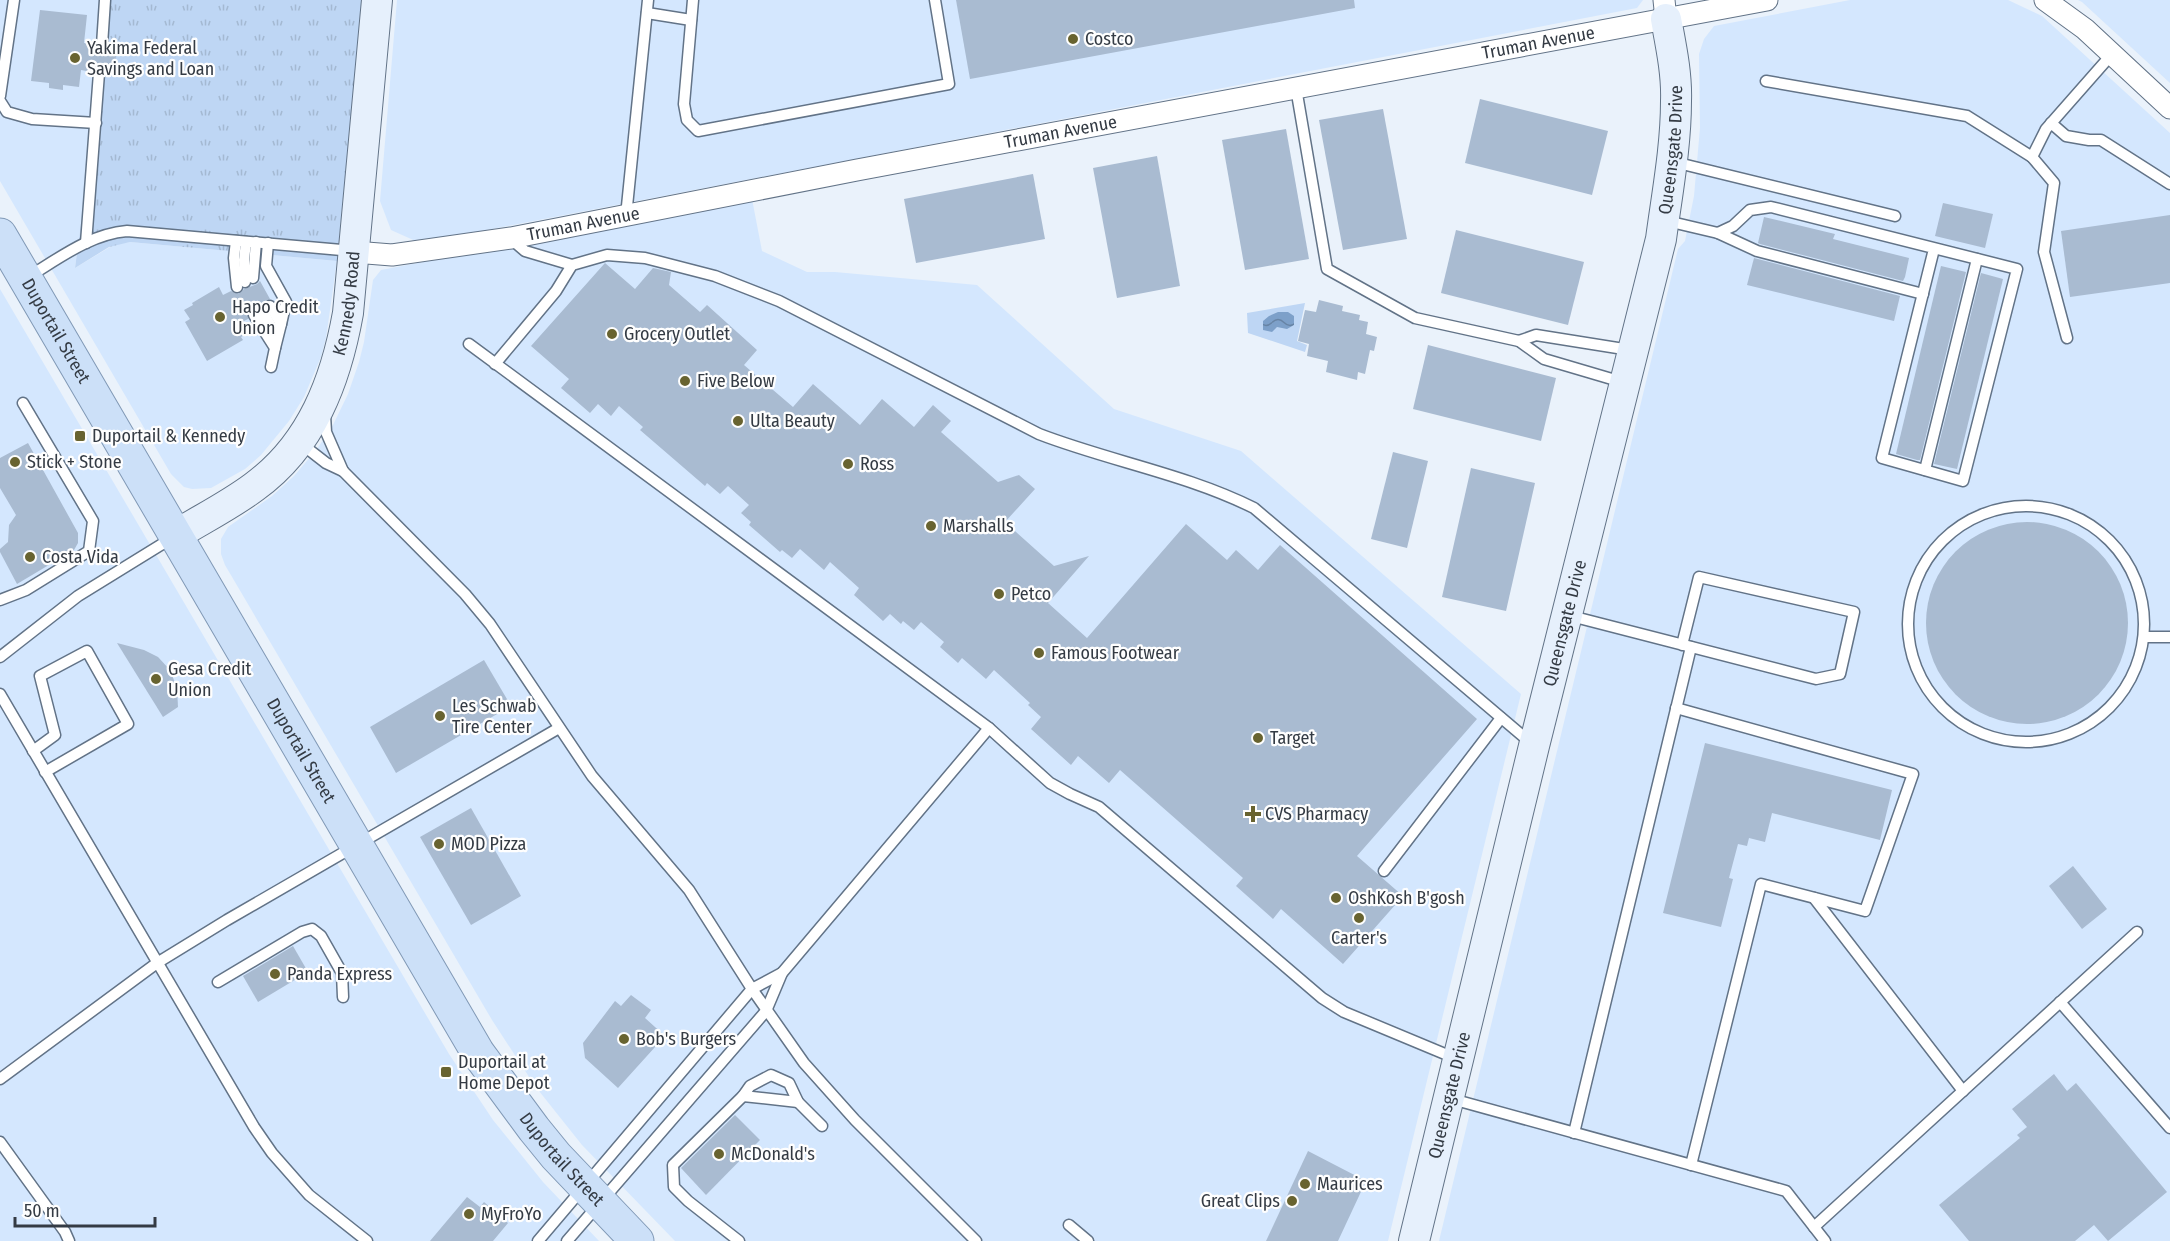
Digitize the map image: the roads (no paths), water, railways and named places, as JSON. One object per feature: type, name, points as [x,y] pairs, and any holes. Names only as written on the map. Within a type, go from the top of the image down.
[{"type":"main road","name":"Duportail Street","points":[[0,235],[478,1053],[534,1129],[592,1195],[637,1241]]},
{"type":"street","name":"Kennedy Road","points":[[176,535],[256,485],[281,463],[314,420],[327,393],[344,332],[354,252],[377,0]]},
{"type":"street","name":"Truman Avenue","points":[[354,252],[392,255],[511,238],[857,170],[1296,88],[1665,9],[1767,0]]},
{"type":"street","points":[[2045,0],[2072,18],[2170,108]]},
{"type":"street","name":"Queensgate Drive","points":[[1414,1241],[1534,746],[1661,239],[1676,101],[1674,63],[1665,9]]},
{"type":"lane","points":[[0,96],[14,0]]},
{"type":"lane","points":[[102,45],[105,0]]},
{"type":"lane","points":[[626,216],[648,0]]},
{"type":"lane","points":[[693,0],[684,104],[687,120],[698,131],[950,84],[935,0]]},
{"type":"lane","points":[[647,13],[691,20]]},
{"type":"lane","points":[[2032,157],[2046,129],[2112,54]]},
{"type":"lane","points":[[86,243],[99,73]]},
{"type":"lane","points":[[1766,81],[1967,116],[2032,157],[2054,183],[2044,252],[2067,338]]},
{"type":"lane","points":[[1296,88],[1327,269],[1415,318],[1519,341],[1544,359],[1625,383]]},
{"type":"lane","points":[[0,101],[7,112],[32,119],[96,123]]},
{"type":"lane","points":[[2051,123],[2066,136],[2101,140],[2170,184]]},
{"type":"lane","points":[[1671,161],[1896,216]]},
{"type":"lane","points":[[1718,233],[1733,226],[1750,210],[1771,207],[2017,270],[1964,481],[1882,458],[1934,249]]},
{"type":"lane","points":[[1664,220],[1718,233],[1757,251],[1923,294]]},
{"type":"lane","points":[[25,279],[86,243],[112,232],[127,231],[354,252]]},
{"type":"lane","points":[[511,238],[525,251],[572,265],[607,255],[645,258],[715,276],[779,301],[1039,434],[1080,450],[1224,493],[1254,508],[1534,746]]},
{"type":"lane","points":[[246,241],[245,282],[234,258],[246,241]]},
{"type":"lane","points":[[268,243],[266,266],[286,302],[271,367]]},
{"type":"lane","points":[[1925,470],[1977,259]]},
{"type":"lane","points":[[495,364],[556,291],[572,265]]},
{"type":"lane","points":[[276,348],[262,310],[281,324]]},
{"type":"lane","points":[[1519,341],[1536,335],[1633,351]]},
{"type":"lane","points":[[469,344],[989,728],[1050,783],[1099,807],[1322,998],[1344,1012],[1458,1059]]},
{"type":"lane","points":[[327,393],[326,432],[343,471]]},
{"type":"lane","points":[[0,600],[26,590],[89,551],[93,521],[23,403]]},
{"type":"lane","points":[[299,441],[326,463],[343,471],[465,594],[500,636],[592,776],[689,890],[752,990],[804,1063],[855,1120],[976,1241]]},
{"type":"lane","points":[[2020,506],[2060,510],[2097,529],[2125,558],[2141,596],[2144,637],[2134,673],[2114,704],[2086,727],[2051,741],[2014,742],[1978,733],[1947,712],[1924,684],[1911,649],[1909,608],[1921,569],[1927,561],[1946,537],[1980,514],[2020,506]]},
{"type":"lane","points":[[0,657],[78,596],[176,535]]},
{"type":"lane","points":[[1567,615],[1686,646],[1816,679],[1840,674],[1854,612],[1699,577],[1686,646],[1676,708],[1574,1133]]},
{"type":"lane","points":[[2144,637],[2170,637]]},
{"type":"lane","points":[[33,751],[55,735],[40,676],[87,651],[128,724],[45,772]]},
{"type":"lane","points":[[0,694],[254,1127],[272,1153],[309,1195],[367,1241]]},
{"type":"lane","points":[[1676,708],[1913,774],[1865,911],[1761,884],[1691,1165]]},
{"type":"lane","points":[[1384,871],[1501,718]]},
{"type":"lane","points":[[0,1079],[157,963],[559,728]]},
{"type":"lane","points":[[538,1241],[592,1195],[766,1011],[782,973],[989,728]]},
{"type":"lane","points":[[1814,898],[1963,1091]]},
{"type":"lane","points":[[218,982],[302,932],[312,929],[321,936],[342,973],[343,997]]},
{"type":"lane","points":[[1814,1227],[2137,932]]},
{"type":"lane","points":[[567,1241],[592,1195],[752,990],[782,973]]},
{"type":"lane","points":[[2060,1002],[2170,1128]]},
{"type":"lane","points":[[740,1241],[688,1202],[675,1187],[673,1165],[743,1096],[750,1086],[771,1075],[789,1083],[798,1102],[822,1126]]},
{"type":"lane","points":[[743,1096],[798,1102]]},
{"type":"lane","points":[[1448,1098],[1786,1191],[1825,1241]]},
{"type":"lane","points":[[0,1142],[65,1232],[69,1241]]},
{"type":"lane","points":[[1070,1225],[1088,1241]]},
{"type":"water","points":[[1278,312],[1288,312],[1294,316],[1294,325],[1287,329],[1277,327],[1272,332],[1263,330],[1263,321]]},
{"type":"place","name":"Costco","points":[[1073,39]]},
{"type":"place","name":"Yakima Federal Savings and Loan","points":[[75,58]]},
{"type":"place","name":"Hapo Credit Union","points":[[220,317]]},
{"type":"place","name":"Grocery Outlet","points":[[612,334]]},
{"type":"place","name":"Five Below","points":[[685,381]]},
{"type":"place","name":"Ulta Beauty","points":[[738,421]]},
{"type":"place","name":"Duportail & Kennedy","points":[[80,436]]},
{"type":"place","name":"Stick + Stone","points":[[15,462]]},
{"type":"place","name":"Ross","points":[[848,464]]},
{"type":"place","name":"Marshalls","points":[[931,526]]},
{"type":"place","name":"Costa Vida","points":[[30,557]]},
{"type":"place","name":"Petco","points":[[999,594]]},
{"type":"place","name":"Famous Footwear","points":[[1039,653]]},
{"type":"place","name":"Gesa Credit Union","points":[[156,679]]},
{"type":"place","name":"Les Schwab Tire Center","points":[[440,716]]},
{"type":"place","name":"Target","points":[[1258,738]]},
{"type":"place","name":"CVS Pharmacy","points":[[1253,814]]},
{"type":"place","name":"MOD Pizza","points":[[439,844]]},
{"type":"place","name":"OshKosh B'gosh","points":[[1336,898]]},
{"type":"place","name":"Carter's","points":[[1359,918]]},
{"type":"place","name":"Panda Express","points":[[275,974]]},
{"type":"place","name":"Bob's Burgers","points":[[624,1039]]},
{"type":"place","name":"Duportail at Home Depot","points":[[446,1072]]},
{"type":"place","name":"McDonald's","points":[[719,1154]]},
{"type":"place","name":"Maurices","points":[[1305,1184]]},
{"type":"place","name":"Great Clips","points":[[1292,1201]]},
{"type":"place","name":"MyFroYo","points":[[469,1214]]}]
